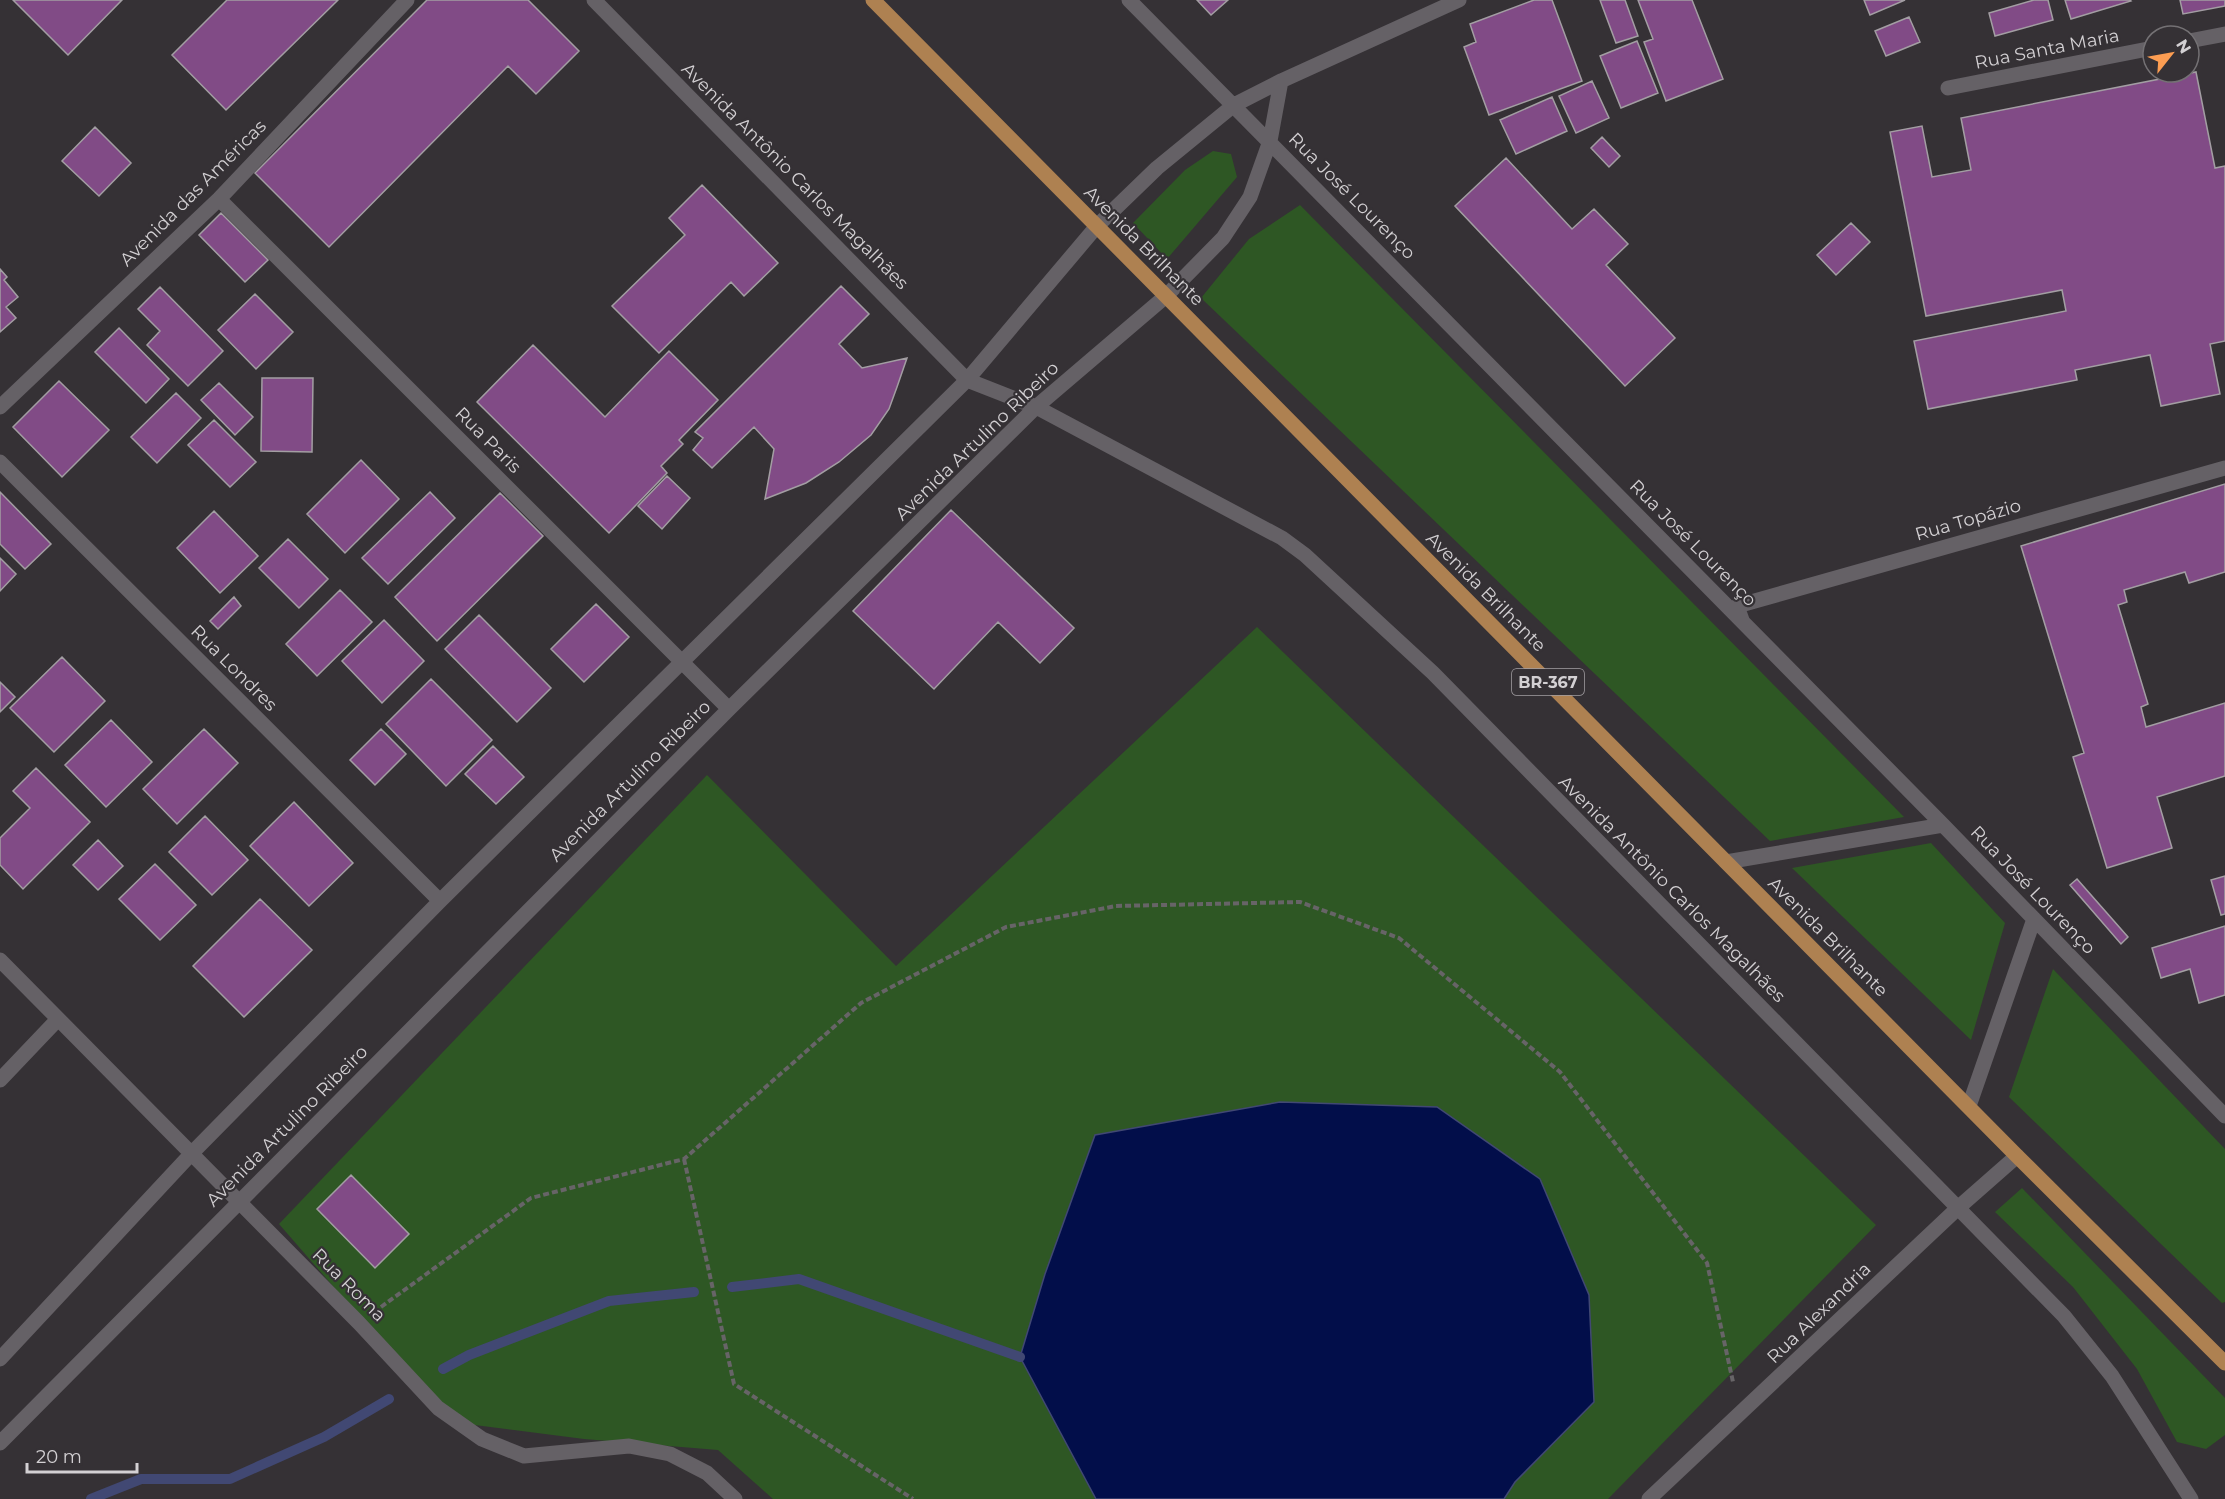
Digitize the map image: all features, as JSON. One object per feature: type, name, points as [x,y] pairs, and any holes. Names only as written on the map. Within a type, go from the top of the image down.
[{"type":"main road","name":"Avenida Brilhante","points":[[873,0],[2017,1156],[2225,1363]]},
{"type":"street","name":"Avenida das Américas","points":[[0,406],[219,199],[406,0]]},
{"type":"street","name":"Avenida Antônio Carlos Magalhães","points":[[594,0],[967,380],[1036,407],[1282,538],[1305,555],[1433,673],[2064,1316],[2112,1376],[2191,1499]]},
{"type":"street","name":"Rua José Lourenço","points":[[1129,0],[1943,825],[2225,1116]]},
{"type":"street","points":[[0,1359],[192,1153],[440,902],[967,380],[1097,226],[1157,168],[1234,105],[1281,81],[1459,0]]},
{"type":"street","points":[[2201,39],[2225,34]]},
{"type":"street","name":"Rua Santa Maria","points":[[1948,88],[2141,50]]},
{"type":"street","name":"Avenida Artulino Ribeiro","points":[[0,1443],[729,710],[1036,407],[1166,296],[1223,238],[1250,198],[1270,141],[1281,81]]},
{"type":"street","name":"Rua Paris","points":[[219,199],[683,661],[729,710]]},
{"type":"street","name":"Rua Londres","points":[[0,462],[440,902]]},
{"type":"street","name":"Rua Topázio","points":[[1742,621],[1737,606],[2225,468]]},
{"type":"street","points":[[1726,862],[1943,825]]},
{"type":"street","points":[[1969,1106],[2034,919]]},
{"type":"street","name":"Rua Roma","points":[[0,960],[359,1323],[438,1408],[482,1438],[524,1456],[629,1446],[670,1454],[707,1473],[735,1499]]},
{"type":"street","points":[[0,1080],[58,1019]]},
{"type":"street","name":"Rua Alexandria","points":[[1649,1499],[2017,1156]]},
{"type":"path","points":[[359,1323],[531,1198],[684,1160],[861,1003],[1006,927],[1116,906],[1300,902],[1399,938],[1560,1071],[1707,1263],[1740,1415]]},
{"type":"path","points":[[684,1160],[734,1384],[912,1499]]},
{"type":"green space","points":[[1213,151],[1231,154],[1237,177],[1167,259],[1133,223],[1185,170]]},
{"type":"green space","points":[[1300,205],[1904,817],[1770,841],[1201,298],[1249,239]]},
{"type":"green space","points":[[1257,627],[1876,1225],[1608,1499],[773,1499],[718,1450],[584,1439],[451,1422],[279,1224],[707,775],[896,966]]},
{"type":"green space","points":[[1931,843],[2005,923],[1971,1040],[1792,868]]},
{"type":"green space","points":[[2053,969],[2225,1149],[2225,1302],[2222,1303],[2009,1097]]},
{"type":"green space","points":[[2022,1188],[2225,1398],[2225,1435],[2206,1449],[2177,1442],[2137,1369],[2073,1287],[1995,1212]]},
{"type":"shaded area","points":[[1280,1102],[1437,1107],[1540,1179],[1589,1295],[1594,1402],[1515,1482],[1504,1499],[1096,1499],[1020,1357],[1045,1274],[1095,1135]]},
{"type":"building","points":[[13,0],[122,0],[68,55]]},
{"type":"building","points":[[227,0],[338,0],[226,110],[172,55]]},
{"type":"building","points":[[427,0],[528,0],[579,51],[536,94],[508,66],[329,247],[255,173]]},
{"type":"building","points":[[1197,0],[1228,0],[1211,15]]},
{"type":"building","points":[[1534,0],[1552,0],[1582,81],[1489,115],[1464,47],[1476,42],[1470,24]]},
{"type":"building","points":[[1600,0],[1625,0],[1638,36],[1616,43]]},
{"type":"building","points":[[1638,0],[1692,0],[1723,79],[1666,101],[1644,42],[1653,39]]},
{"type":"building","points":[[1864,0],[1905,0],[1870,15]]},
{"type":"building","points":[[2034,0],[2048,0],[2053,20],[1995,36],[1989,13]]},
{"type":"building","points":[[2065,0],[2130,0],[2131,1],[2071,19]]},
{"type":"building","points":[[2180,0],[2225,0],[2225,6],[2183,14]]},
{"type":"building","points":[[1909,17],[1920,42],[1886,56],[1875,31]]},
{"type":"building","points":[[1637,41],[1658,93],[1621,108],[1600,56]]},
{"type":"building","points":[[1592,81],[1609,118],[1576,133],[1559,96]]},
{"type":"building","points":[[2141,83],[2198,84],[2215,168],[2225,166],[2225,341],[2210,344],[2220,394],[2161,406],[2150,355],[2075,370],[2077,380],[1928,409],[1914,341],[2066,311],[2062,290],[1926,316],[1890,132],[1922,126],[1932,177],[1971,170],[1961,118]]},
{"type":"building","points":[[1552,97],[1567,131],[1516,154],[1500,120]]},
{"type":"building","points":[[95,127],[131,163],[99,196],[62,161]]},
{"type":"building","points":[[1602,137],[1620,156],[1609,167],[1591,148]]},
{"type":"building","points":[[1506,158],[1572,229],[1594,209],[1628,244],[1606,265],[1675,338],[1625,386],[1455,206]]},
{"type":"building","points":[[702,185],[778,263],[744,296],[731,282],[659,353],[612,306],[685,235],[669,218]]},
{"type":"building","points":[[221,213],[268,260],[245,282],[199,235]]},
{"type":"building","points":[[1851,223],[1870,242],[1836,275],[1817,255]]},
{"type":"building","points":[[0,269],[7,277],[4,280],[18,297],[6,307],[16,318],[0,332]]},
{"type":"building","points":[[841,286],[869,314],[839,344],[862,368],[907,358],[897,387],[889,409],[871,435],[839,462],[806,483],[765,499],[774,449],[754,427],[712,468],[693,450],[703,438],[695,432]]},
{"type":"building","points":[[160,287],[223,351],[188,386],[147,345],[160,331],[138,309]]},
{"type":"building","points":[[255,294],[293,332],[256,369],[218,330]]},
{"type":"building","points":[[119,328],[169,379],[146,403],[95,352]]},
{"type":"building","points":[[533,345],[605,417],[669,351],[718,400],[679,440],[683,444],[661,466],[667,473],[609,533],[477,402]]},
{"type":"building","points":[[262,378],[313,378],[312,452],[261,451]]},
{"type":"building","points":[[59,381],[109,430],[62,477],[13,427]]},
{"type":"building","points":[[219,383],[253,417],[235,435],[201,400]]},
{"type":"building","points":[[176,393],[201,418],[157,463],[131,437]]},
{"type":"building","points":[[214,420],[256,462],[230,487],[188,445]]},
{"type":"building","points":[[361,460],[399,499],[345,553],[307,514]]},
{"type":"building","points":[[667,476],[690,498],[662,529],[638,506]]},
{"type":"building","points":[[2225,484],[2225,572],[2189,583],[2185,572],[2124,590],[2127,602],[2118,605],[2148,704],[2141,707],[2146,727],[2225,703],[2225,776],[2157,797],[2172,848],[2107,868],[2073,757],[2084,753],[2021,546]]},
{"type":"building","points":[[0,492],[51,544],[25,569],[0,544]]},
{"type":"building","points":[[430,492],[455,518],[388,584],[362,558]]},
{"type":"building","points":[[500,493],[543,536],[437,641],[395,597]]},
{"type":"building","points":[[951,510],[1074,628],[1040,663],[998,622],[934,689],[853,611]]},
{"type":"building","points":[[214,511],[258,556],[220,593],[177,548]]},
{"type":"building","points":[[288,539],[328,579],[299,608],[259,568]]},
{"type":"building","points":[[0,558],[16,574],[0,591]]},
{"type":"building","points":[[340,590],[372,622],[317,676],[286,644]]},
{"type":"building","points":[[234,597],[241,606],[218,629],[210,621]]},
{"type":"building","points":[[596,604],[629,637],[584,682],[551,649]]},
{"type":"building","points":[[479,615],[551,688],[517,722],[445,649]]},
{"type":"building","points":[[384,620],[424,661],[382,703],[342,661]]},
{"type":"building","points":[[62,657],[105,701],[54,752],[10,708]]},
{"type":"building","points":[[431,679],[492,740],[446,786],[386,724]]},
{"type":"building","points":[[0,682],[15,697],[0,712]]},
{"type":"building","points":[[111,720],[152,762],[106,807],[65,765]]},
{"type":"building","points":[[204,729],[238,763],[177,824],[143,789]]},
{"type":"building","points":[[381,729],[406,754],[375,785],[350,760]]},
{"type":"building","points":[[493,746],[524,777],[496,804],[465,774]]},
{"type":"building","points":[[36,768],[90,822],[23,889],[0,865],[0,838],[30,808],[13,791]]},
{"type":"building","points":[[294,802],[353,863],[309,906],[250,846]]},
{"type":"building","points":[[205,816],[248,860],[212,895],[169,852]]},
{"type":"building","points":[[98,840],[123,866],[98,890],[73,865]]},
{"type":"building","points":[[155,864],[196,905],[160,940],[119,899]]},
{"type":"building","points":[[2225,876],[2225,914],[2221,915],[2211,880]]},
{"type":"building","points":[[2077,879],[2128,937],[2121,944],[2070,885]]},
{"type":"building","points":[[260,899],[312,950],[244,1017],[193,966]]},
{"type":"building","points":[[2225,926],[2225,995],[2199,1003],[2190,969],[2161,978],[2152,948]]},
{"type":"building","points":[[351,1175],[409,1234],[375,1268],[317,1209]]},
{"type":"waterway","points":[[732,1287],[799,1279],[1020,1357]]},
{"type":"waterway","points":[[443,1369],[469,1355],[609,1301],[694,1292]]},
{"type":"waterway","points":[[91,1499],[141,1479],[230,1479],[324,1437],[389,1399]]}]
